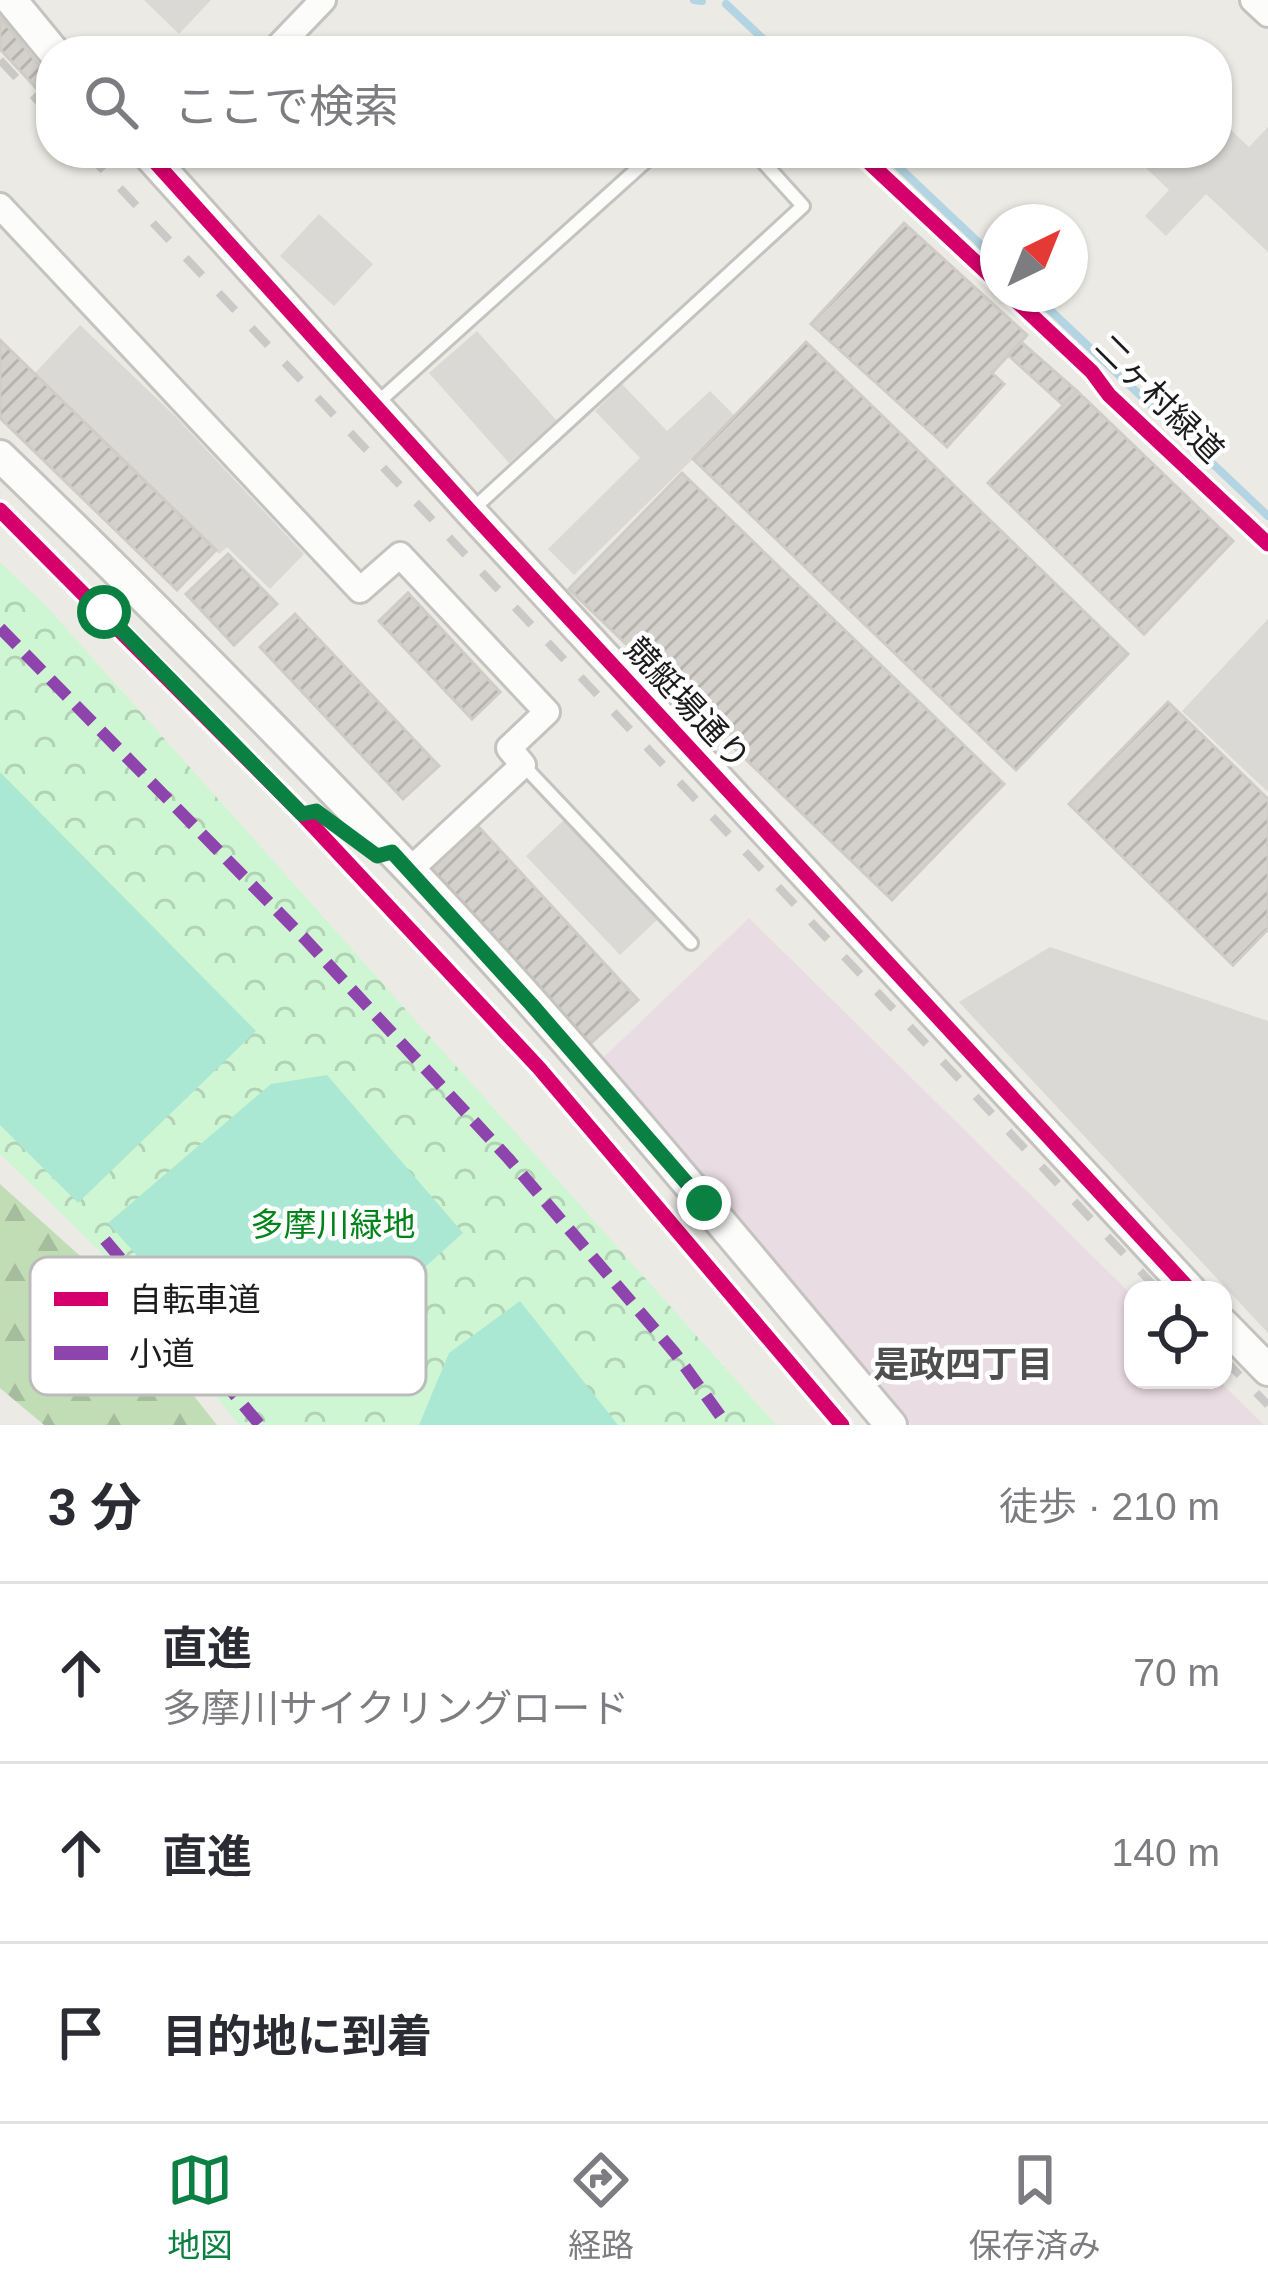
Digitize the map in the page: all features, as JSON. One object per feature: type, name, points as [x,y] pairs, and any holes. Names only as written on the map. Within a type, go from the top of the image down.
[{"type":"street","points":[[11,0],[41,36]]},
{"type":"street","points":[[1253,0],[1268,14]]},
{"type":"street","points":[[287,36],[318,1]]},
{"type":"street","name":"競艇場通り","points":[[171,168],[471,512],[1182,1281]]},
{"type":"street","points":[[0,206],[359,590],[400,555],[547,712],[509,748],[523,765],[410,870]]},
{"type":"street","points":[[0,456],[134,585],[410,870],[646,1136],[891,1425]]},
{"type":"street","points":[[1232,1333],[1268,1370]]},
{"type":"lane","points":[[375,405],[638,168]]},
{"type":"lane","points":[[471,512],[803,206],[769,168]]},
{"type":"lane","points":[[523,765],[691,943]]},
{"type":"shaded area","points":[[144,0],[211,0],[179,34]]},
{"type":"shaded area","points":[[1268,127],[1268,252],[1206,194],[1166,236],[1145,216],[1169,190],[1146,168],[1232,168],[1232,131],[1249,147]]},
{"type":"shaded area","points":[[319,214],[373,264],[334,306],[280,256]]},
{"type":"shaded area","points":[[80,325],[176,417],[304,554],[270,589],[227,547],[219,554],[35,373]]},
{"type":"shaded area","points":[[477,331],[557,421],[509,463],[429,373]]},
{"type":"shaded area","points":[[622,384],[667,431],[710,391],[736,417],[574,575],[548,549],[640,458],[595,411]]},
{"type":"shaded area","points":[[1268,619],[1268,792],[1182,711]]},
{"type":"shaded area","points":[[565,819],[659,918],[620,955],[526,856]]},
{"type":"shaded area","points":[[749,918],[1124,1287],[1124,1389],[1227,1389],[1264,1425],[911,1425],[603,1058]]},
{"type":"shaded area","points":[[1050,947],[1268,1021],[1268,1333],[1232,1294],[1232,1281],[1219,1281],[959,1002]]},
{"type":"green space","name":"多摩川緑地","points":[[0,562],[47,607],[776,1425],[239,1425],[215,1395],[426,1395],[426,1257],[106,1257],[0,1154]]},
{"type":"green space","points":[[0,772],[256,1031],[78,1203],[0,1125]]},
{"type":"green space","points":[[327,1075],[463,1233],[426,1266],[426,1257],[138,1257],[108,1223],[271,1084]]},
{"type":"green space","points":[[0,1184],[81,1257],[30,1257],[30,1395],[193,1395],[217,1425],[44,1425],[0,1388]]},
{"type":"green space","points":[[520,1301],[618,1425],[419,1425],[449,1353]]},
{"type":"building","points":[[0,17],[36,61],[36,88],[0,49]]},
{"type":"building","points":[[904,223],[980,292],[980,312],[1002,312],[1027,335],[992,373],[1004,384],[947,447],[811,324]]},
{"type":"building","points":[[0,340],[216,550],[177,590],[0,418]]},
{"type":"building","points":[[806,342],[1128,654],[1016,770],[693,459]]},
{"type":"building","points":[[1021,342],[1077,391],[1063,405],[1008,355]]},
{"type":"building","points":[[1077,391],[1233,541],[1144,634],[988,483]]},
{"type":"building","points":[[682,473],[1004,784],[892,900],[569,589]]},
{"type":"building","points":[[228,554],[277,604],[234,645],[186,594]]},
{"type":"building","points":[[408,593],[500,692],[472,719],[379,621]]},
{"type":"building","points":[[295,614],[439,766],[403,799],[260,647]]},
{"type":"building","points":[[1168,702],[1268,799],[1268,929],[1233,965],[1069,804]]},
{"type":"building","points":[[475,823],[638,1000],[590,1044],[427,868]]},
{"type":"waterway","points":[[694,0],[702,1]]},
{"type":"waterway","points":[[726,4],[760,36]]},
{"type":"waterway","points":[[900,168],[980,244]]},
{"type":"waterway","points":[[1052,312],[1268,516]]},
{"type":"railway","points":[[0,60],[36,99]]},
{"type":"railway","points":[[101,168],[1150,1281]]},
{"type":"railway","points":[[1232,1367],[1268,1405]]},
{"type":"marked path","points":[[0,628],[304,938],[508,1158],[675,1353],[727,1425]]},
{"type":"marked path","points":[[105,1240],[119,1257]]},
{"type":"marked path","points":[[235,1395],[260,1425]]},
{"type":"cycle path","points":[[161,168],[471,512],[1182,1281]]},
{"type":"cycle path","points":[[875,168],[980,266]]},
{"type":"cycle path","name":"二ヶ村緑道","points":[[1028,312],[1268,544]]},
{"type":"cycle path","points":[[0,510],[302,814],[539,1068],[842,1425]]},
{"type":"district","name":"是政四丁目","points":[[963,1364]]},
{"type":"route","points":[[104,612],[302,814],[316,811],[377,856],[392,852],[704,1203]]}]
